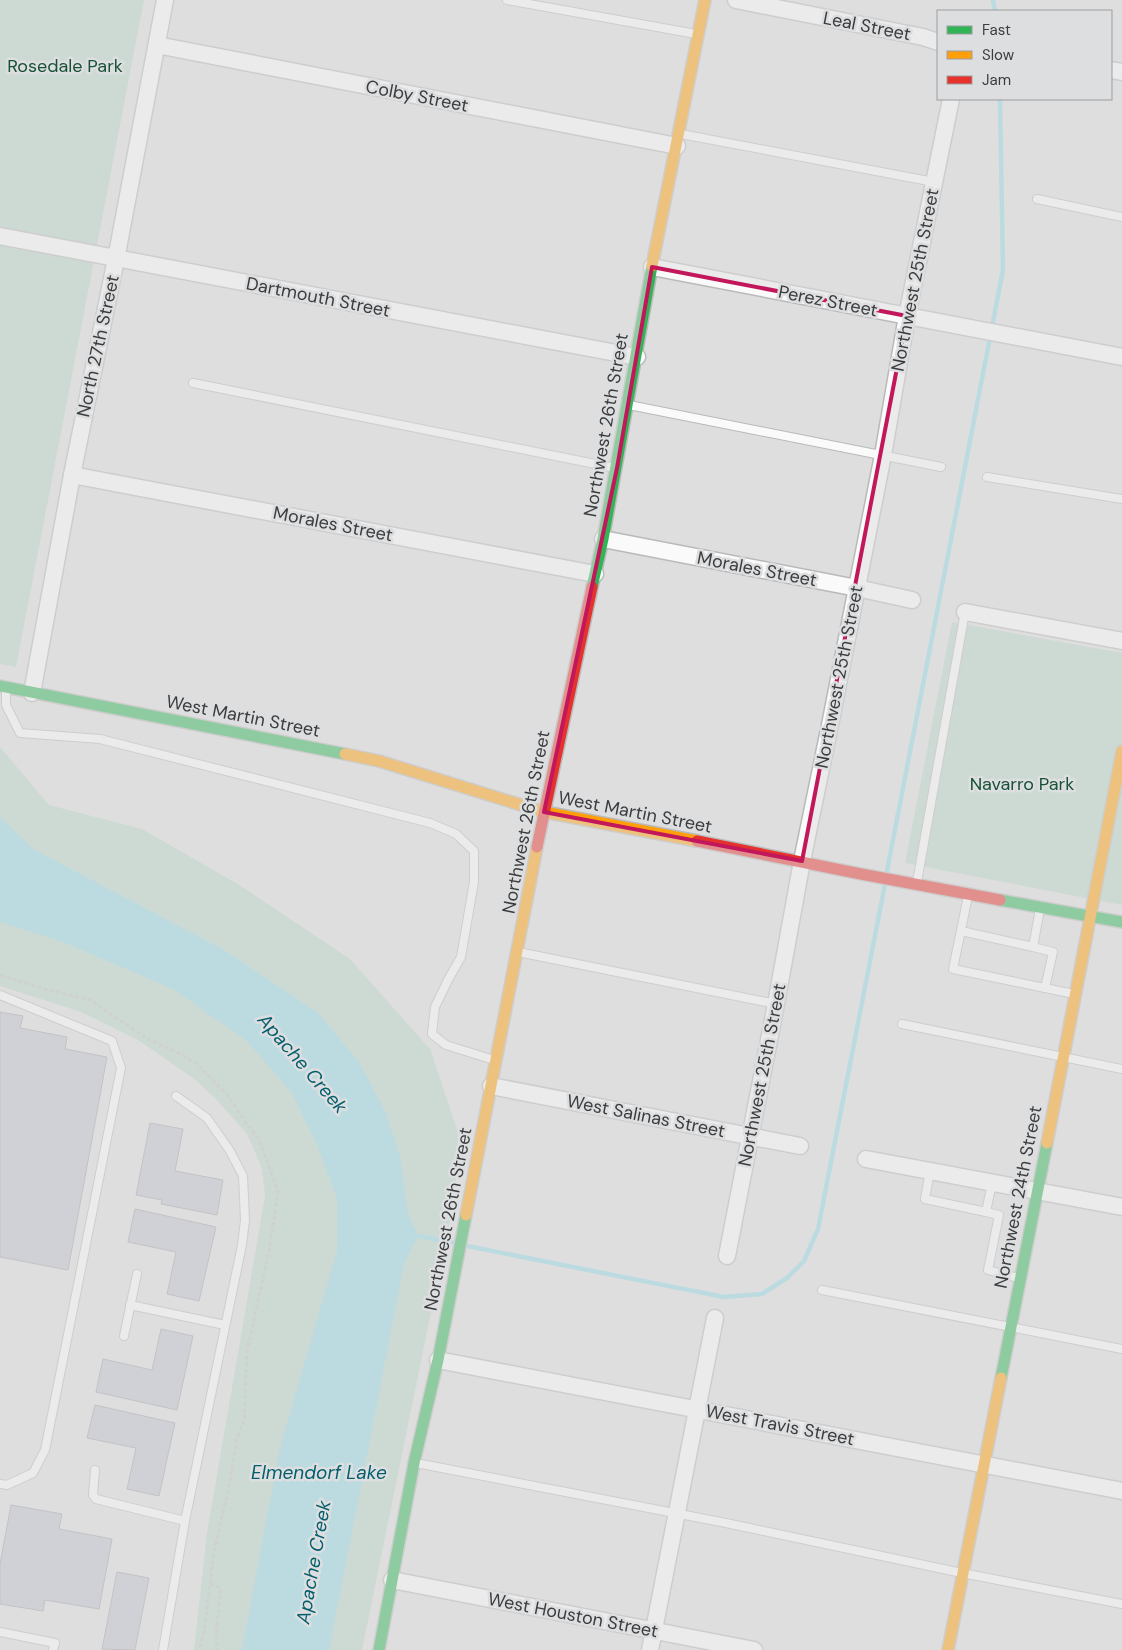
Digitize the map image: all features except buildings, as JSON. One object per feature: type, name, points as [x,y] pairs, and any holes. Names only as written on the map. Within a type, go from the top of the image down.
[{"type":"street","name":"North 27th Street","points":[[32,693],[72,475],[116,259],[165,0]]},
{"type":"street","name":"Northwest 26th Street","points":[[379,1650],[414,1463],[438,1360],[492,1086],[544,812],[603,539],[652,267],[705,0]]},
{"type":"street","name":"Leal Street","points":[[736,0],[923,37],[937,42]]},
{"type":"street","name":"Colby Street","points":[[157,46],[678,140]]},
{"type":"street","name":"Northwest 25th Street","points":[[727,1256],[802,861],[883,455],[907,316],[951,100]]},
{"type":"street","name":"Dartmouth Street","points":[[0,236],[637,357]]},
{"type":"street","name":"Perez Street","points":[[652,267],[1122,357]]},
{"type":"street","name":"Morales Street","points":[[72,475],[595,574]]},
{"type":"street","name":"Morales Street","points":[[603,539],[912,600]]},
{"type":"street","points":[[965,612],[1122,641]]},
{"type":"street","name":"West Martin Street","points":[[3,687],[379,761],[544,812],[861,874],[1122,922]]},
{"type":"street","name":"Northwest 24th Street","points":[[948,1650],[1122,751]]},
{"type":"street","name":"West Salinas Street","points":[[492,1086],[800,1146]]},
{"type":"street","points":[[866,1159],[1122,1207]]},
{"type":"street","points":[[650,1650],[715,1318]]},
{"type":"street","name":"West Travis Street","points":[[438,1360],[1122,1491]]},
{"type":"street","name":"West Houston Street","points":[[392,1580],[754,1650]]},
{"type":"lane","points":[[507,0],[698,35]]},
{"type":"lane","points":[[678,140],[934,182]]},
{"type":"lane","points":[[1037,199],[1122,217]]},
{"type":"lane","points":[[193,382],[617,468]]},
{"type":"lane","points":[[628,405],[941,467]]},
{"type":"lane","points":[[987,477],[1122,499]]},
{"type":"lane","points":[[914,884],[965,612]]},
{"type":"lane","points":[[3,687],[6,705],[20,733],[100,739],[430,823],[456,834],[474,851],[474,882],[461,957],[435,1007],[432,1034],[446,1045],[496,1060]]},
{"type":"lane","points":[[968,894],[953,969],[1076,995]]},
{"type":"lane","points":[[1032,947],[1040,908]]},
{"type":"lane","points":[[961,931],[1053,952],[1045,988]]},
{"type":"lane","points":[[518,952],[776,1004]]},
{"type":"lane","points":[[0,995],[112,1041],[121,1068],[45,1450],[34,1473],[7,1485],[0,1484]]},
{"type":"lane","points":[[902,1024],[1122,1069]]},
{"type":"lane","points":[[163,1650],[185,1521],[242,1245],[245,1220],[243,1176],[230,1150],[207,1118],[176,1096]]},
{"type":"lane","points":[[930,1171],[925,1199],[999,1215],[988,1270],[1020,1278]]},
{"type":"lane","points":[[986,1212],[992,1183]]},
{"type":"lane","points":[[124,1336],[137,1274]]},
{"type":"lane","points":[[822,1290],[1122,1349]]},
{"type":"lane","points":[[130,1305],[226,1325]]},
{"type":"lane","points":[[414,1463],[1122,1604]]},
{"type":"lane","points":[[95,1470],[92,1495],[96,1499],[185,1521]]},
{"type":"lane","points":[[0,1632],[55,1643],[54,1650]]},
{"type":"path","points":[[0,975],[90,1000],[146,1038],[181,1054],[197,1064],[229,1098],[259,1139],[278,1191],[270,1251],[247,1352],[244,1420],[236,1441],[230,1482],[214,1551],[204,1632],[199,1650]]},
{"type":"path","points":[[210,1584],[221,1589],[216,1633],[217,1650]]},
{"type":"highlighted area","points":[[652,267],[907,316],[802,861],[544,812],[617,468]]},
{"type":"green space","name":"Rosedale Park","points":[[0,0],[144,0],[16,667],[0,664]]},
{"type":"green space","name":"Navarro Park","points":[[952,622],[1122,653],[1122,905],[905,863]]},
{"type":"green space","points":[[0,747],[49,805],[142,829],[241,886],[350,959],[430,1049],[458,1133],[455,1195],[362,1650],[194,1650],[207,1533],[265,1196],[262,1168],[247,1134],[215,1098],[193,1078],[138,1040],[81,1012],[0,986]]},
{"type":"water","name":"Elmendorf Lake","points":[[0,817],[33,849],[226,951],[318,1013],[359,1062],[385,1111],[400,1157],[408,1214],[418,1236],[404,1264],[329,1650],[242,1650],[280,1448],[337,1251],[337,1198],[317,1145],[292,1093],[246,1040],[173,989],[63,942],[0,922]]},
{"type":"waterway","points":[[993,0],[995,10]]},
{"type":"waterway","points":[[887,871],[1003,270],[1000,100]]},
{"type":"waterway","points":[[467,1246],[724,1297],[762,1294],[787,1278],[804,1261],[818,1229],[885,884]]},
{"type":"waterway","points":[[413,1235],[455,1243]]},
{"type":"traffic: fast","points":[[592,587],[603,539],[652,266]]},
{"type":"traffic: fast","points":[[0,686],[345,754]]},
{"type":"traffic: fast","points":[[1000,900],[1122,922]]},
{"type":"traffic: fast","points":[[1001,1378],[1047,1143]]},
{"type":"traffic: fast","points":[[379,1650],[414,1463],[438,1360],[466,1215]]},
{"type":"traffic: slow","points":[[652,266],[705,0]]},
{"type":"traffic: slow","points":[[1047,1143],[1122,751]]},
{"type":"traffic: slow","points":[[345,754],[379,761],[544,812],[697,841]]},
{"type":"traffic: slow","points":[[466,1215],[537,847]]},
{"type":"traffic: slow","points":[[948,1650],[1001,1378]]},
{"type":"traffic: jam","points":[[537,847],[592,587]]},
{"type":"traffic: jam","points":[[697,841],[1000,900]]},
{"type":"water label","name":"Apache Creek","points":[[303,1063]]},
{"type":"water label","name":"Apache Creek","points":[[313,1562]]}]
